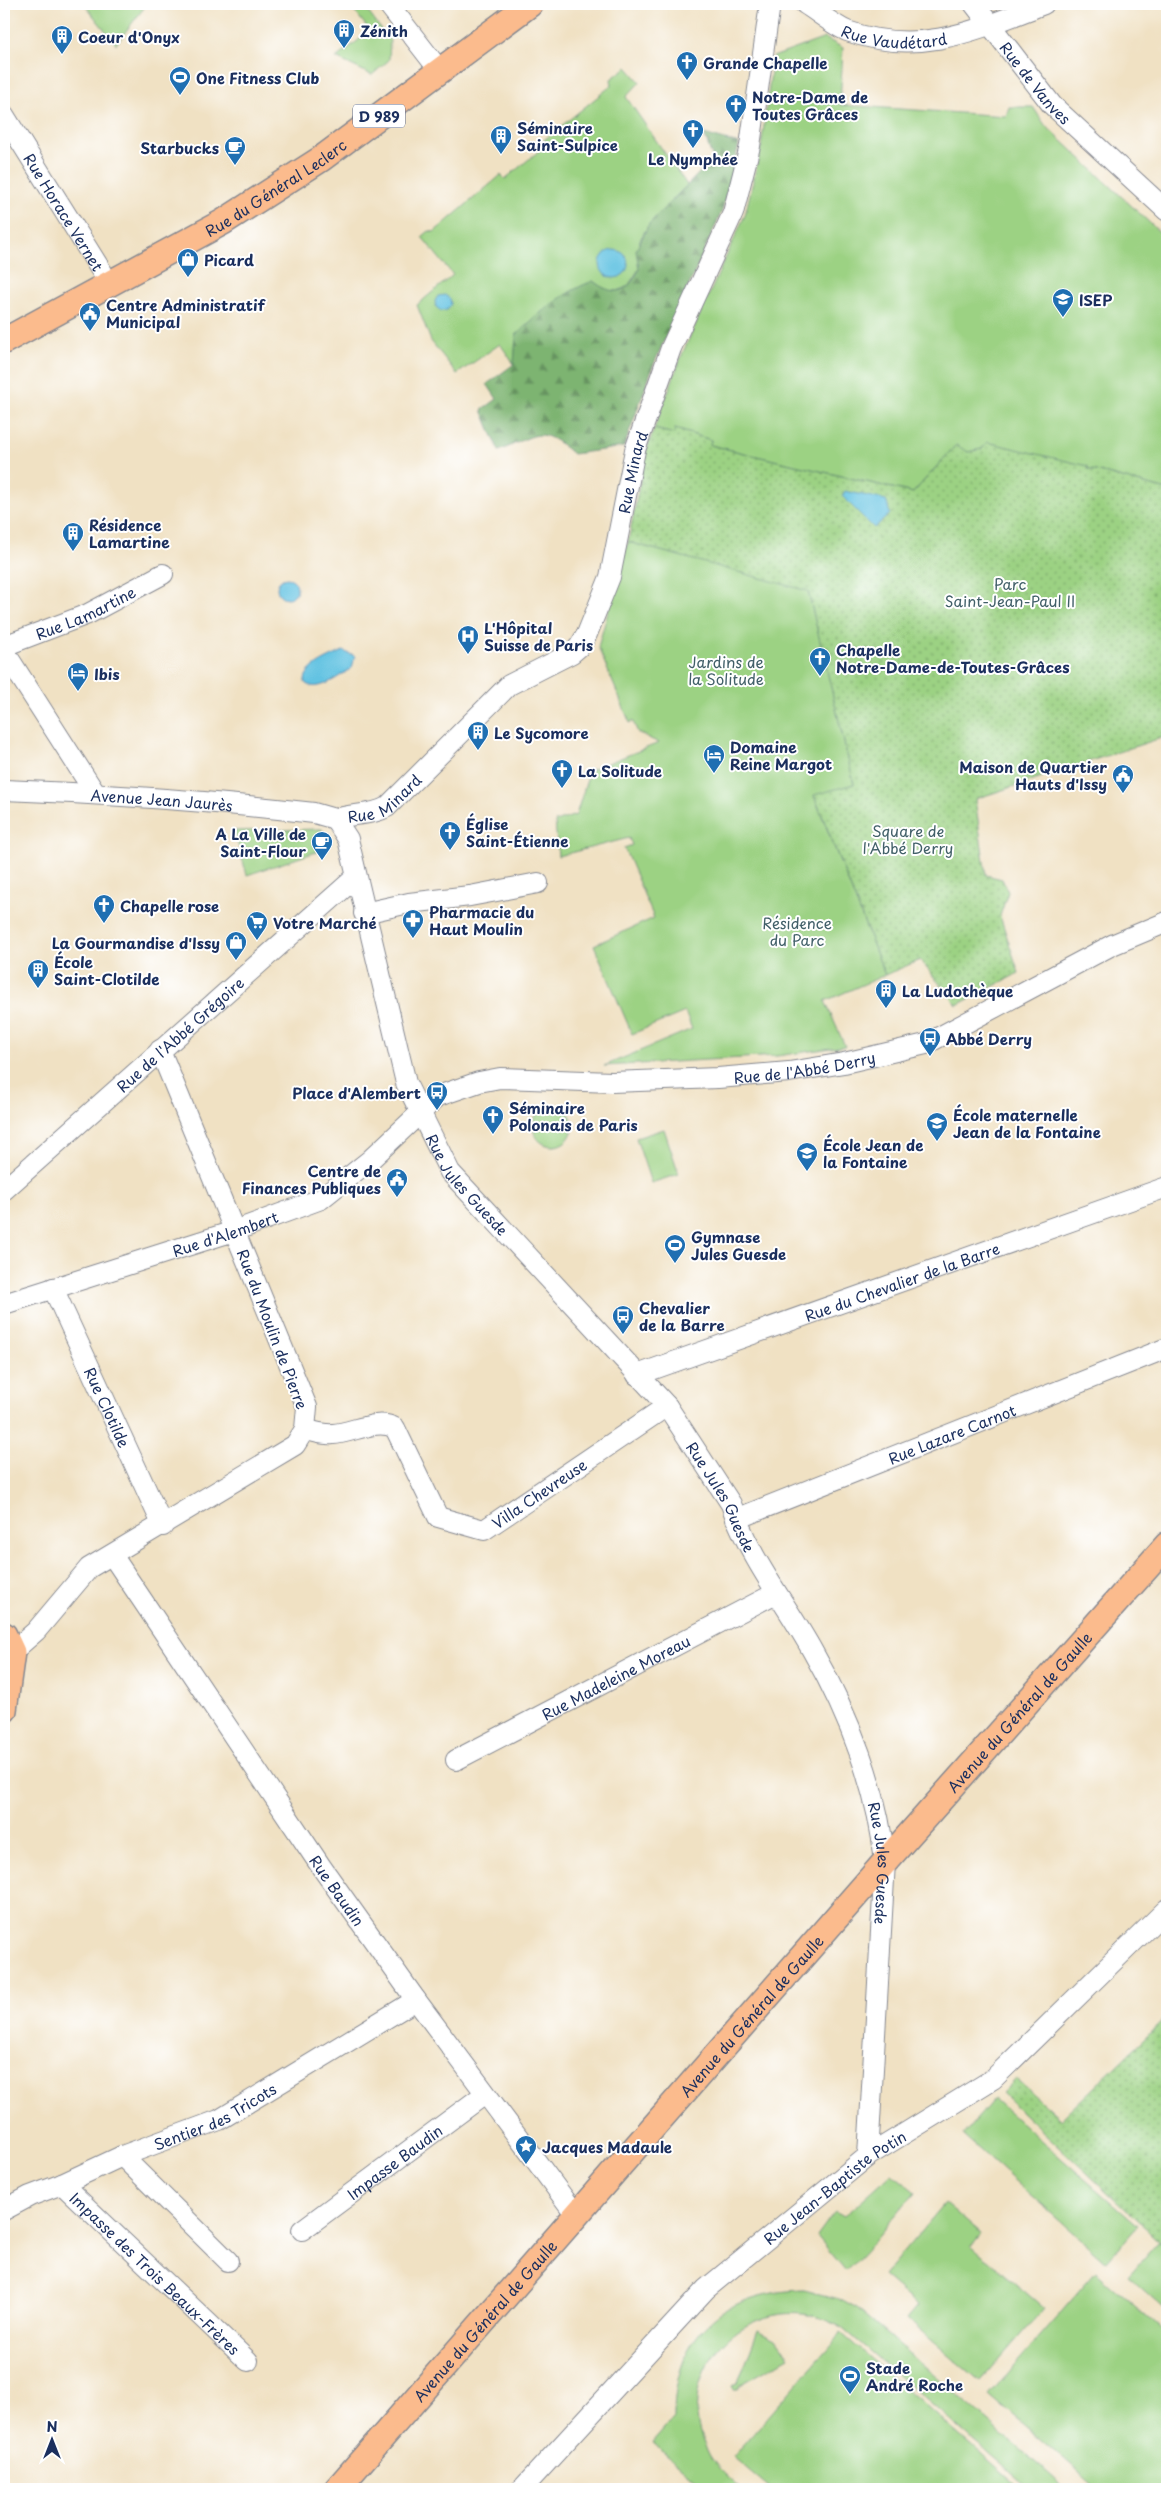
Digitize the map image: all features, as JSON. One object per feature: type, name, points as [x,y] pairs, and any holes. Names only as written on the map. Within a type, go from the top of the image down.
[{"type":"main road","name":"Rue du Général Leclerc","points":[[4,341],[223,222],[321,159],[530,4]]},
{"type":"main road","name":"Avenue du Général de Gaulle","points":[[337,2489],[885,1862],[1167,1545]]},
{"type":"main road","points":[[4,1710],[8,1644]]},
{"type":"street","points":[[388,4],[440,70]]},
{"type":"street","name":"Rue Minard","points":[[335,820],[346,815],[377,813],[387,807],[509,686],[572,653],[579,647],[587,634],[610,577],[635,450],[672,348],[734,213],[750,146],[770,4]]},
{"type":"street","name":"Rue Vaudétard","points":[[805,4],[846,30],[894,42],[941,40],[990,25],[1044,4]]},
{"type":"street","name":"Rue de Vanves","points":[[974,4],[1052,105],[1167,210]]},
{"type":"street","name":"Rue Horace Vernet","points":[[4,116],[108,283]]},
{"type":"street","name":"Rue Lamartine","points":[[4,646],[88,614],[163,574]]},
{"type":"street","name":"Avenue Jean Jaurès","points":[[4,651],[95,793],[314,813],[335,820]]},
{"type":"street","points":[[4,790],[95,793]]},
{"type":"street","name":"Rue Jules Guesde","points":[[335,820],[348,839],[364,913],[406,1083],[419,1113],[450,1172],[666,1406],[731,1504],[736,1519],[776,1593],[813,1652],[852,1731],[882,1829],[885,1862],[868,2156]]},
{"type":"street","name":"Rue de l'Abbé Grégoire","points":[[5,1186],[356,876]]},
{"type":"street","points":[[364,913],[409,903],[470,896],[538,883]]},
{"type":"street","name":"Rue de l'Abbé Derry","points":[[419,1113],[438,1096],[478,1082],[500,1078],[612,1082],[718,1078],[789,1072],[844,1063],[926,1044],[1112,945],[1166,925]]},
{"type":"street","name":"Rue du Moulin de Pierre","points":[[8,1644],[36,1631],[89,1568],[295,1445],[305,1429],[307,1407],[160,1050]]},
{"type":"street","name":"Rue d'Alembert","points":[[4,1304],[53,1288],[231,1222],[321,1199],[370,1160],[419,1113]]},
{"type":"street","name":"Rue du Chevalier de la Barre","points":[[637,1375],[1167,1187]]},
{"type":"street","name":"Rue Clotilde","points":[[53,1288],[162,1526]]},
{"type":"street","name":"Rue Lazare Carnot","points":[[736,1519],[1167,1348]]},
{"type":"street","name":"Villa Chevreuse","points":[[305,1429],[321,1434],[333,1434],[379,1425],[390,1426],[399,1434],[438,1517],[484,1530],[666,1406]]},
{"type":"street","name":"Rue Baudin","points":[[112,1556],[322,1868],[416,2000],[577,2216]]},
{"type":"street","name":"Rue Madeleine Moreau","points":[[456,1760],[776,1593]]},
{"type":"street","name":"Rue Jean-Baptiste Potin","points":[[522,2489],[706,2289],[868,2156],[993,2079],[1167,1909]]},
{"type":"street","name":"Sentier des Tricots","points":[[4,2210],[38,2192],[62,2184],[122,2156],[219,2120],[416,2000]]},
{"type":"street","name":"Impasse Baudin","points":[[302,2230],[486,2094]]},
{"type":"street","points":[[122,2156],[228,2261]]},
{"type":"street","name":"Impasse des Trois Beaux-Frères","points":[[62,2184],[248,2361]]},
{"type":"green space","points":[[84,4],[147,4],[116,44]]},
{"type":"green space","points":[[349,4],[362,4],[390,41],[389,60],[372,75],[336,58],[370,31]]},
{"type":"green space","points":[[825,38],[843,48],[840,105],[1006,116],[1009,107],[1033,107],[1045,125],[1167,239],[1167,490],[987,442],[982,449],[968,452],[955,446],[913,493],[710,445],[711,440],[675,429],[674,434],[654,429],[683,352],[745,215],[761,148],[773,57]]},
{"type":"green space","points":[[627,67],[640,82],[626,97],[687,185],[649,224],[640,240],[639,269],[628,286],[618,291],[606,291],[593,281],[514,364],[500,344],[457,374],[431,341],[417,305],[453,275],[422,237],[429,231],[434,232],[501,175],[505,179],[546,145],[544,140],[612,85],[611,79]]},
{"type":"green space","points":[[704,134],[739,144],[722,211],[653,366],[624,447],[573,454],[552,439],[538,435],[499,451],[482,410],[497,399],[487,384],[514,364],[516,335],[552,304],[572,291],[593,281],[614,291],[625,288],[630,284],[639,269],[636,250],[649,224],[713,159]]},
{"type":"green space","name":"Parc Saint-Jean-Paul II","points":[[654,429],[674,434],[675,429],[711,440],[710,445],[913,493],[956,445],[968,452],[982,449],[987,442],[1088,466],[1088,469],[1167,490],[1167,736],[975,799],[986,875],[1002,879],[1008,892],[1000,916],[1019,973],[957,1005],[920,960],[885,975],[814,795],[854,784],[808,591],[628,542],[646,451]]},
{"type":"green space","points":[[628,542],[808,590],[854,784],[814,796],[885,975],[825,1001],[845,1046],[777,1056],[604,1066],[692,1029],[685,1012],[632,1034],[594,945],[654,918],[624,848],[632,845],[629,838],[558,856],[555,822],[576,815],[590,770],[659,743],[638,733],[633,721],[630,723],[598,647]]},
{"type":"green space","points":[[322,829],[325,849],[247,875],[234,831]]},
{"type":"green space","points":[[553,1106],[567,1112],[573,1126],[567,1140],[553,1146],[539,1140],[533,1126],[539,1112]]},
{"type":"green space","points":[[664,1129],[679,1174],[651,1183],[636,1138]]},
{"type":"green space","points":[[1167,2017],[1167,2248],[1002,2093],[1016,2079],[1061,2119]]},
{"type":"green space","points":[[994,2099],[1138,2226],[1106,2262],[963,2135]]},
{"type":"green space","points":[[892,2173],[915,2192],[846,2271],[817,2236],[835,2211],[844,2216]]},
{"type":"green space","points":[[945,2203],[981,2234],[971,2246],[1044,2308],[980,2382],[907,2319],[918,2306],[883,2276]]},
{"type":"green space","points":[[1159,2241],[1167,2248],[1167,2311],[1128,2276]]},
{"type":"green space","points":[[1096,2272],[1167,2334],[1167,2489],[1098,2489],[989,2395]]},
{"type":"green space","points":[[804,2290],[839,2299],[857,2309],[1055,2479],[1063,2489],[1030,2489],[844,2329],[812,2316],[781,2314],[752,2323],[727,2340],[708,2364],[698,2392],[698,2423],[713,2461],[741,2489],[707,2489],[652,2443],[674,2418],[676,2388],[683,2363],[694,2341],[709,2323],[727,2309],[750,2299],[775,2293]]},
{"type":"green space","points":[[758,2330],[776,2339],[789,2357],[740,2385],[738,2389],[734,2389],[733,2386],[738,2382]]},
{"type":"green space","name":"Stade André Roche","points":[[841,2333],[1021,2489],[771,2489],[733,2457]]},
{"type":"water","points":[[614,250],[624,254],[628,264],[624,274],[614,278],[604,274],[600,264],[604,254]]},
{"type":"water","points":[[445,295],[450,299],[451,304],[447,310],[441,311],[436,307],[435,301],[438,296]]},
{"type":"water","points":[[845,491],[886,500],[890,514],[874,528],[842,496]]},
{"type":"water","points":[[283,578],[291,578],[297,584],[297,592],[291,598],[283,598],[277,592],[277,584]]},
{"type":"water","points":[[343,651],[355,656],[352,668],[322,685],[310,686],[305,683],[308,672],[325,660]]},
{"type":"place","name":"Zénith","points":[[344,49]]},
{"type":"place","name":"Coeur d'Onyx","points":[[62,55]]},
{"type":"place","name":"Grande Chapelle","points":[[687,81]]},
{"type":"place","name":"One Fitness Club","points":[[180,96]]},
{"type":"place","name":"Notre-Dame de Toutes Grâces","points":[[736,124]]},
{"type":"place","name":"Le Nymphée","points":[[693,149]]},
{"type":"place","name":"Séminaire Saint-Sulpice","points":[[501,155]]},
{"type":"place","name":"Starbucks","points":[[235,166]]},
{"type":"place","name":"Picard","points":[[188,278]]},
{"type":"place","name":"ISEP","points":[[1063,318]]},
{"type":"place","name":"Centre Administratif Municipal","points":[[90,332]]},
{"type":"place","name":"Résidence Lamartine","points":[[73,552]]},
{"type":"place","name":"L'Hôpital Suisse de Paris","points":[[468,655]]},
{"type":"place","name":"Chapelle Notre-Dame-de-Toutes-Grâces","points":[[820,677]]},
{"type":"place","name":"Ibis","points":[[78,692]]},
{"type":"place","name":"Le Sycomore","points":[[478,751]]},
{"type":"place","name":"Domaine Reine Margot","points":[[714,774]]},
{"type":"place","name":"La Solitude","points":[[562,789]]},
{"type":"place","name":"Maison de Quartier Hauts d'Issy","points":[[1123,794]]},
{"type":"place","name":"Église Saint-Étienne","points":[[450,851]]},
{"type":"place","name":"A La Ville de Saint-Flour","points":[[322,861]]},
{"type":"place","name":"Chapelle rose","points":[[104,924]]},
{"type":"place","name":"Pharmacie du Haut Moulin","points":[[413,939]]},
{"type":"place","name":"Votre Marché","points":[[257,941]]},
{"type":"place","name":"La Gourmandise d'Issy","points":[[236,961]]},
{"type":"place","name":"École Saint-Clotilde","points":[[38,989]]},
{"type":"place","name":"La Ludothèque","points":[[886,1009]]},
{"type":"place","name":"Abbé Derry","points":[[930,1057]]},
{"type":"place","name":"Place d'Alembert","points":[[437,1111]]},
{"type":"place","name":"Séminaire Polonais de Paris","points":[[493,1135]]},
{"type":"place","name":"École maternelle Jean de la Fontaine","points":[[937,1142]]},
{"type":"place","name":"École Jean de la Fontaine","points":[[807,1172]]},
{"type":"place","name":"Centre de Finances Publiques","points":[[397,1198]]},
{"type":"place","name":"Gymnase Jules Guesde","points":[[675,1264]]},
{"type":"place","name":"Chevalier de la Barre","points":[[623,1335]]},
{"type":"place","name":"Jacques Madaule","points":[[526,2165]]},
{"type":"place","name":"Stade André Roche","points":[[850,2395]]},
{"type":"park label","name":"Jardins de la Solitude","points":[[726,670]]},
{"type":"park label","name":"Square de l'Abbé Derry","points":[[908,838]]},
{"type":"park label","name":"Résidence du Parc","points":[[797,930]]}]
